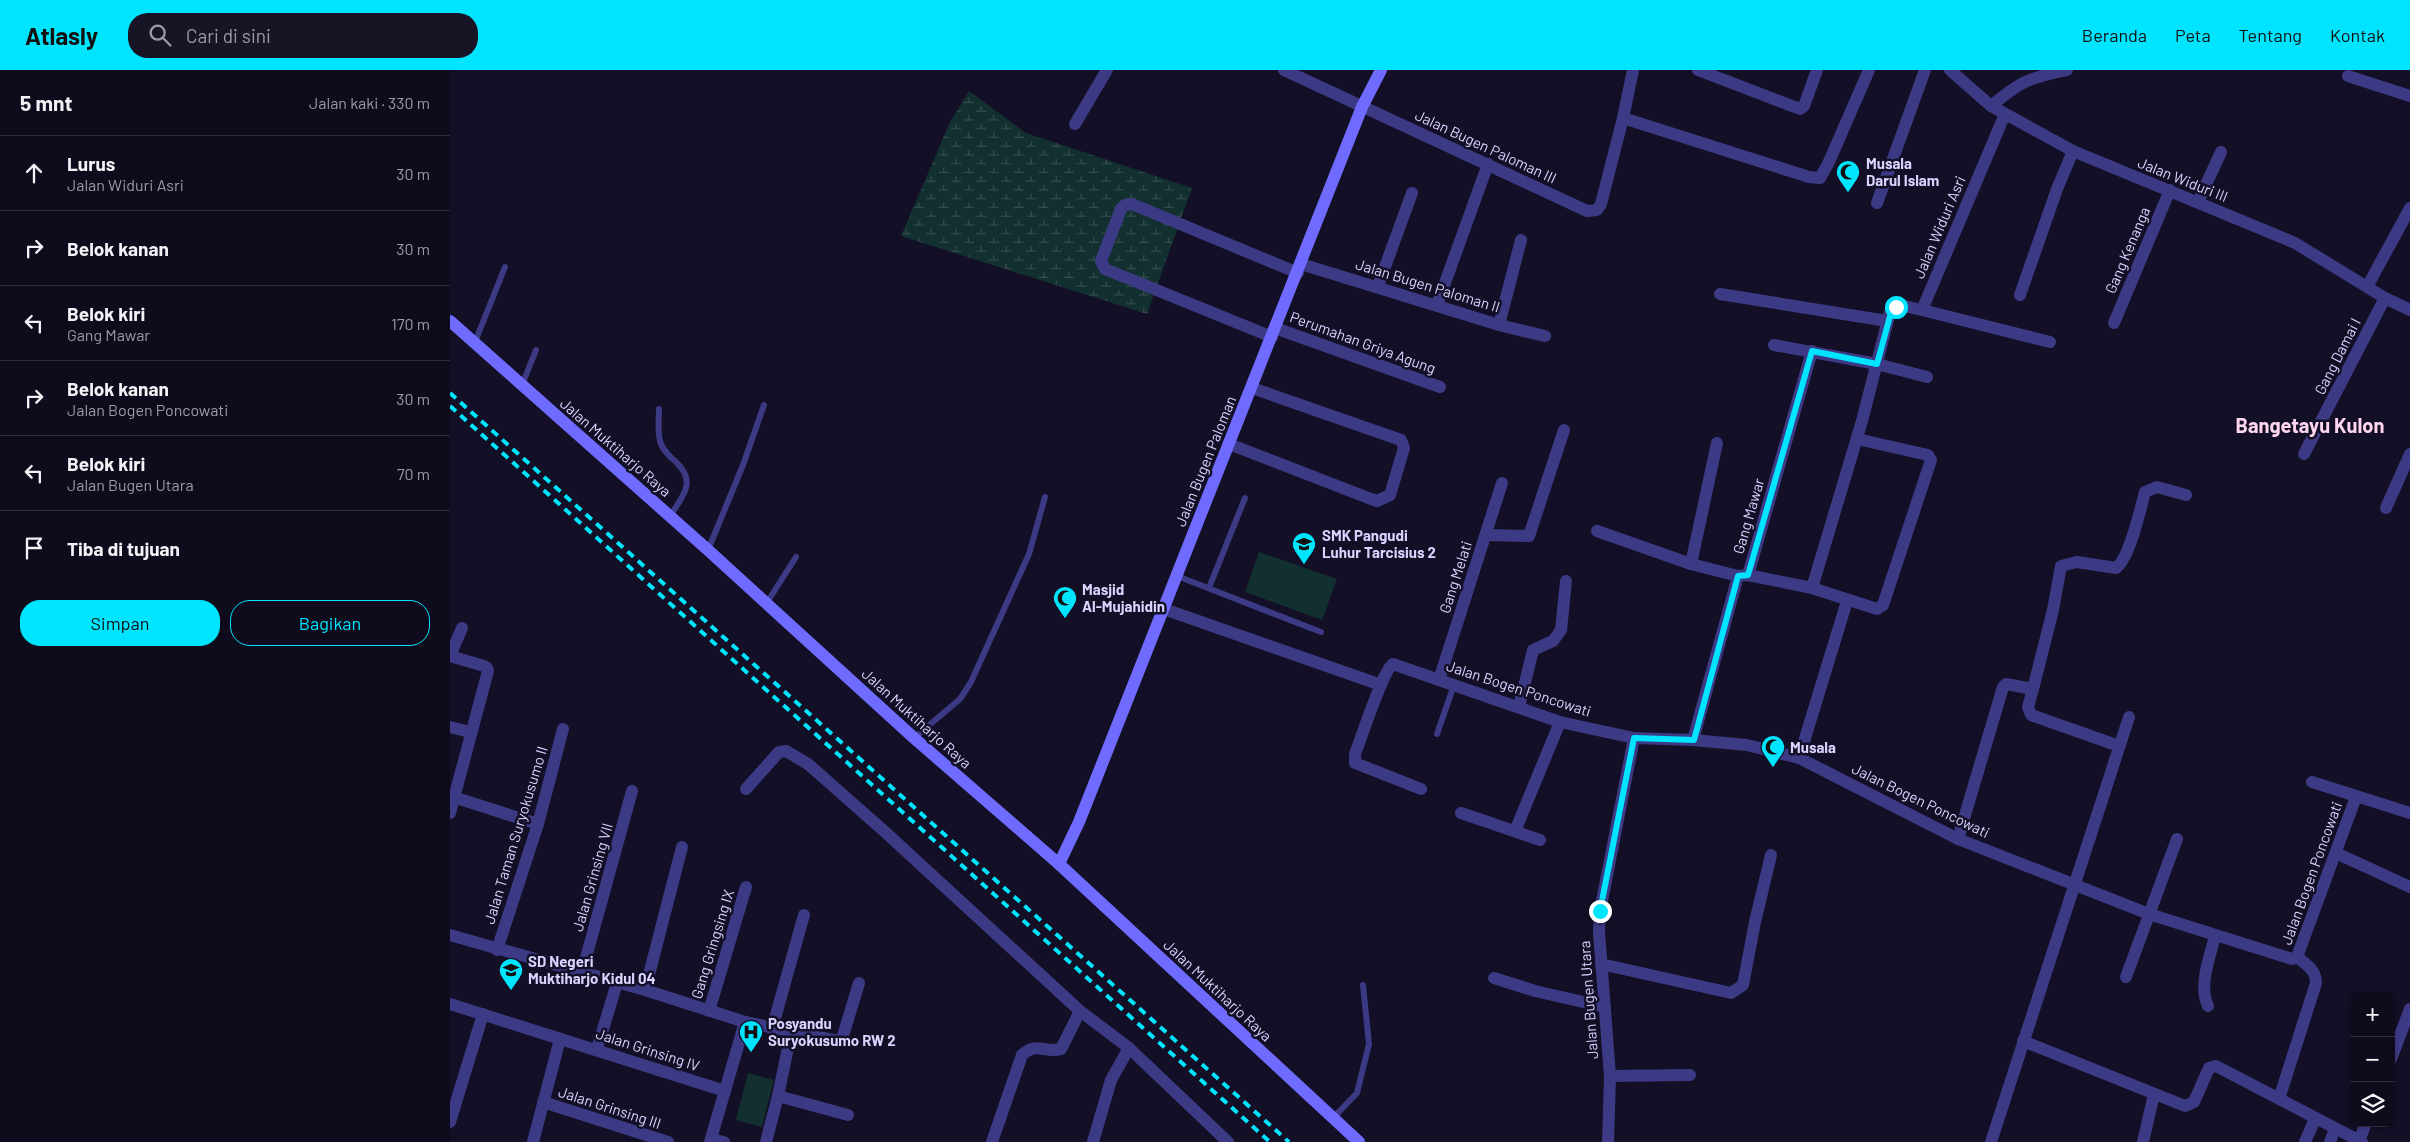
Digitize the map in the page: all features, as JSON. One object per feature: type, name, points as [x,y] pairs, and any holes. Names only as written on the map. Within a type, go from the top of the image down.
[{"type":"street","points":[[1075,124],[1107,70]]},
{"type":"street","name":"Jalan Bugen Paloman III","points":[[1284,70],[1587,211],[1596,210],[1601,204],[1623,118]]},
{"type":"street","name":"Jalan Bugen Paloman","points":[[1059,864],[1079,822],[1300,268],[1362,107],[1381,70]]},
{"type":"street","points":[[1633,70],[1623,118],[1820,178],[1828,164],[1869,70]]},
{"type":"street","points":[[1698,70],[1800,110],[1804,106],[1817,70]]},
{"type":"street","points":[[1876,203],[1925,70]]},
{"type":"street","name":"Jalan Widuri III","points":[[1950,70],[1991,106],[2073,151],[2295,243],[2385,298],[2410,310]]},
{"type":"street","points":[[1991,106],[2014,87],[2032,77],[2067,70]]},
{"type":"street","points":[[2348,76],[2410,96]]},
{"type":"street","name":"Jalan Widuri Asri","points":[[1922,310],[2005,114]]},
{"type":"street","points":[[2020,295],[2057,189],[2073,151]]},
{"type":"street","points":[[2198,202],[2221,152]]},
{"type":"street","points":[[1437,305],[1488,164]]},
{"type":"street","name":"Gang Kenanga","points":[[2114,323],[2170,190]]},
{"type":"street","points":[[1378,286],[1412,192]]},
{"type":"street","name":"Jalan Bugen Paloman II","points":[[1274,333],[1105,269],[1101,261],[1121,209],[1125,205],[1132,204],[1300,268],[1378,286],[1499,325],[1545,336]]},
{"type":"street","points":[[2367,287],[2410,208]]},
{"type":"street","points":[[1499,325],[1521,240]]},
{"type":"street","points":[[1720,294],[1887,321]]},
{"type":"street","name":"Gang Damai I","points":[[2304,454],[2385,298]]},
{"type":"street","points":[[1812,588],[1857,439],[1887,321],[1892,309],[1904,306],[2050,342]]},
{"type":"street","name":"Jalan Muktiharjo Raya","points":[[450,321],[708,550],[914,738],[1059,864],[1359,1142]]},
{"type":"street","name":"Perumahan Griya Agung","points":[[1274,333],[1440,387]]},
{"type":"street","points":[[1774,345],[1877,364],[1928,377]]},
{"type":"street","name":"Gang Mawar","points":[[1694,740],[1812,351]]},
{"type":"street","points":[[1229,444],[1377,501],[1390,495],[1404,448],[1401,440],[1252,388]]},
{"type":"street","points":[[1486,535],[1529,536],[1564,430]]},
{"type":"street","points":[[1596,531],[1691,564],[1743,576],[1812,588],[1877,609],[1881,608],[1931,460],[1928,455],[1857,439]]},
{"type":"street","points":[[1691,564],[1717,443]]},
{"type":"street","points":[[2386,508],[2410,454]]},
{"type":"street","name":"Gang Melati","points":[[1439,680],[1502,483]]},
{"type":"street","points":[[2120,746],[2031,715],[2028,708],[2061,566],[2077,562],[2116,568],[2122,564],[2126,554],[2146,492],[2157,487],[2186,495]]},
{"type":"street","points":[[1519,707],[1533,650],[1553,641],[1561,630],[1566,581]]},
{"type":"street","points":[[1798,758],[1847,600]]},
{"type":"street","points":[[1164,609],[1381,685],[1355,754],[1355,763],[1421,789]]},
{"type":"street","points":[[450,813],[452,796],[488,672],[484,666],[450,656],[462,628]]},
{"type":"street","name":"Jalan Bogen Poncowati","points":[[1381,685],[1389,666],[1396,665],[1560,722],[1634,738],[1694,740],[1747,745],[1798,758],[1958,840],[2149,914],[2292,959],[2297,957],[2356,797]]},
{"type":"street","points":[[1958,840],[2003,687],[2006,684],[2032,689]]},
{"type":"street","points":[[1991,1142],[2130,718]]},
{"type":"street","points":[[1515,831],[1560,722]]},
{"type":"street","points":[[450,727],[470,732]]},
{"type":"street","name":"Jalan Taman Suryokusumo II","points":[[497,950],[538,824],[563,728]]},
{"type":"street","name":"Jalan Bugen Utara","points":[[1608,1142],[1610,1076],[1601,964],[1600,911],[1634,738]]},
{"type":"street","points":[[746,789],[779,752],[786,751],[808,764],[1080,1010],[1129,1048],[1228,1142]]},
{"type":"street","points":[[2312,782],[2410,812]]},
{"type":"street","name":"Jalan Grinsing VII","points":[[582,972],[632,791]]},
{"type":"street","points":[[452,796],[538,824]]},
{"type":"street","points":[[1461,813],[1540,840]]},
{"type":"street","points":[[2126,977],[2177,839]]},
{"type":"street","points":[[645,990],[682,847]]},
{"type":"street","points":[[2336,853],[2410,888]]},
{"type":"street","points":[[1601,964],[1731,993],[1738,991],[1743,985],[1755,922],[1772,855]]},
{"type":"street","name":"Gang Gringsing IX","points":[[709,1010],[746,887]]},
{"type":"street","points":[[772,1029],[804,915]]},
{"type":"street","points":[[450,936],[645,990],[745,1022],[791,1033],[838,1040],[842,1039],[859,983]]},
{"type":"street","points":[[2208,1006],[2204,997],[2204,986],[2215,936]]},
{"type":"street","points":[[2279,1099],[2316,983],[2316,975],[2312,969],[2297,957]]},
{"type":"street","points":[[1494,978],[1535,991],[1605,1007]]},
{"type":"street","points":[[597,1049],[618,983]]},
{"type":"street","name":"Jalan Grinsing IV","points":[[450,1004],[725,1091]]},
{"type":"street","points":[[2395,1048],[2410,1009]]},
{"type":"street","points":[[992,1142],[1022,1055],[1028,1049],[1036,1048],[1054,1051],[1061,1049],[1080,1010]]},
{"type":"street","points":[[450,1122],[483,1014]]},
{"type":"street","points":[[715,1141],[725,1091],[745,1022]]},
{"type":"street","points":[[766,1142],[791,1033]]},
{"type":"street","points":[[533,1142],[560,1039]]},
{"type":"street","points":[[2023,1041],[2185,1106],[2190,1106],[2194,1102],[2209,1068],[2216,1066],[2315,1119],[2361,1141],[2365,1127]]},
{"type":"street","points":[[1093,1142],[1111,1080],[1129,1048]]},
{"type":"street","points":[[1610,1076],[1690,1075]]},
{"type":"street","points":[[2143,1142],[2154,1094]]},
{"type":"street","points":[[778,1096],[848,1115]]},
{"type":"street","name":"Jalan Grinsing III","points":[[543,1102],[668,1142]]},
{"type":"street","points":[[2305,1142],[2315,1119]]},
{"type":"street","points":[[2330,1142],[2335,1129]]},
{"type":"lane","points":[[475,342],[505,268]]},
{"type":"lane","points":[[522,386],[536,350]]},
{"type":"lane","points":[[708,550],[743,465],[764,405]]},
{"type":"lane","points":[[659,409],[661,444],[666,452],[684,470],[687,478],[683,496],[670,516]]},
{"type":"lane","points":[[914,738],[960,699],[972,682],[1029,554],[1045,497]]},
{"type":"lane","points":[[1209,588],[1245,498]]},
{"type":"lane","points":[[766,604],[796,557]]},
{"type":"lane","points":[[1177,576],[1321,632]]},
{"type":"lane","points":[[1437,734],[1454,685]]},
{"type":"lane","points":[[1333,1118],[1357,1093],[1369,1044],[1362,985]]},
{"type":"green space","points":[[969,91],[1026,133],[1192,188],[1147,314],[901,236],[950,122]]},
{"type":"green space","points":[[1259,552],[1337,579],[1322,620],[1245,592]]},
{"type":"green space","points":[[748,1073],[774,1080],[762,1127],[736,1120]]},
{"type":"railway","points":[[450,393],[1289,1142]]},
{"type":"railway","points":[[450,406],[1270,1142]]},
{"type":"place","name":"Musala Darul Islam","points":[[1848,193]]},
{"type":"place","name":"SMK Pangudi Luhur Tarcisius 2","points":[[1304,565]]},
{"type":"place","name":"Masjid Al-Mujahidin","points":[[1065,619]]},
{"type":"place","name":"Musala","points":[[1773,768]]},
{"type":"place","name":"SD Negeri Muktiharjo Kidul 04","points":[[511,991]]},
{"type":"place","name":"Posyandu Suryokusumo RW 2","points":[[751,1053]]},
{"type":"district","name":"Bangetayu Kulon","points":[[2310,425]]},
{"type":"route","points":[[1600,911],[1634,738],[1694,740],[1738,576],[1748,575],[1812,351],[1877,364],[1890,312],[1896,307]]}]
